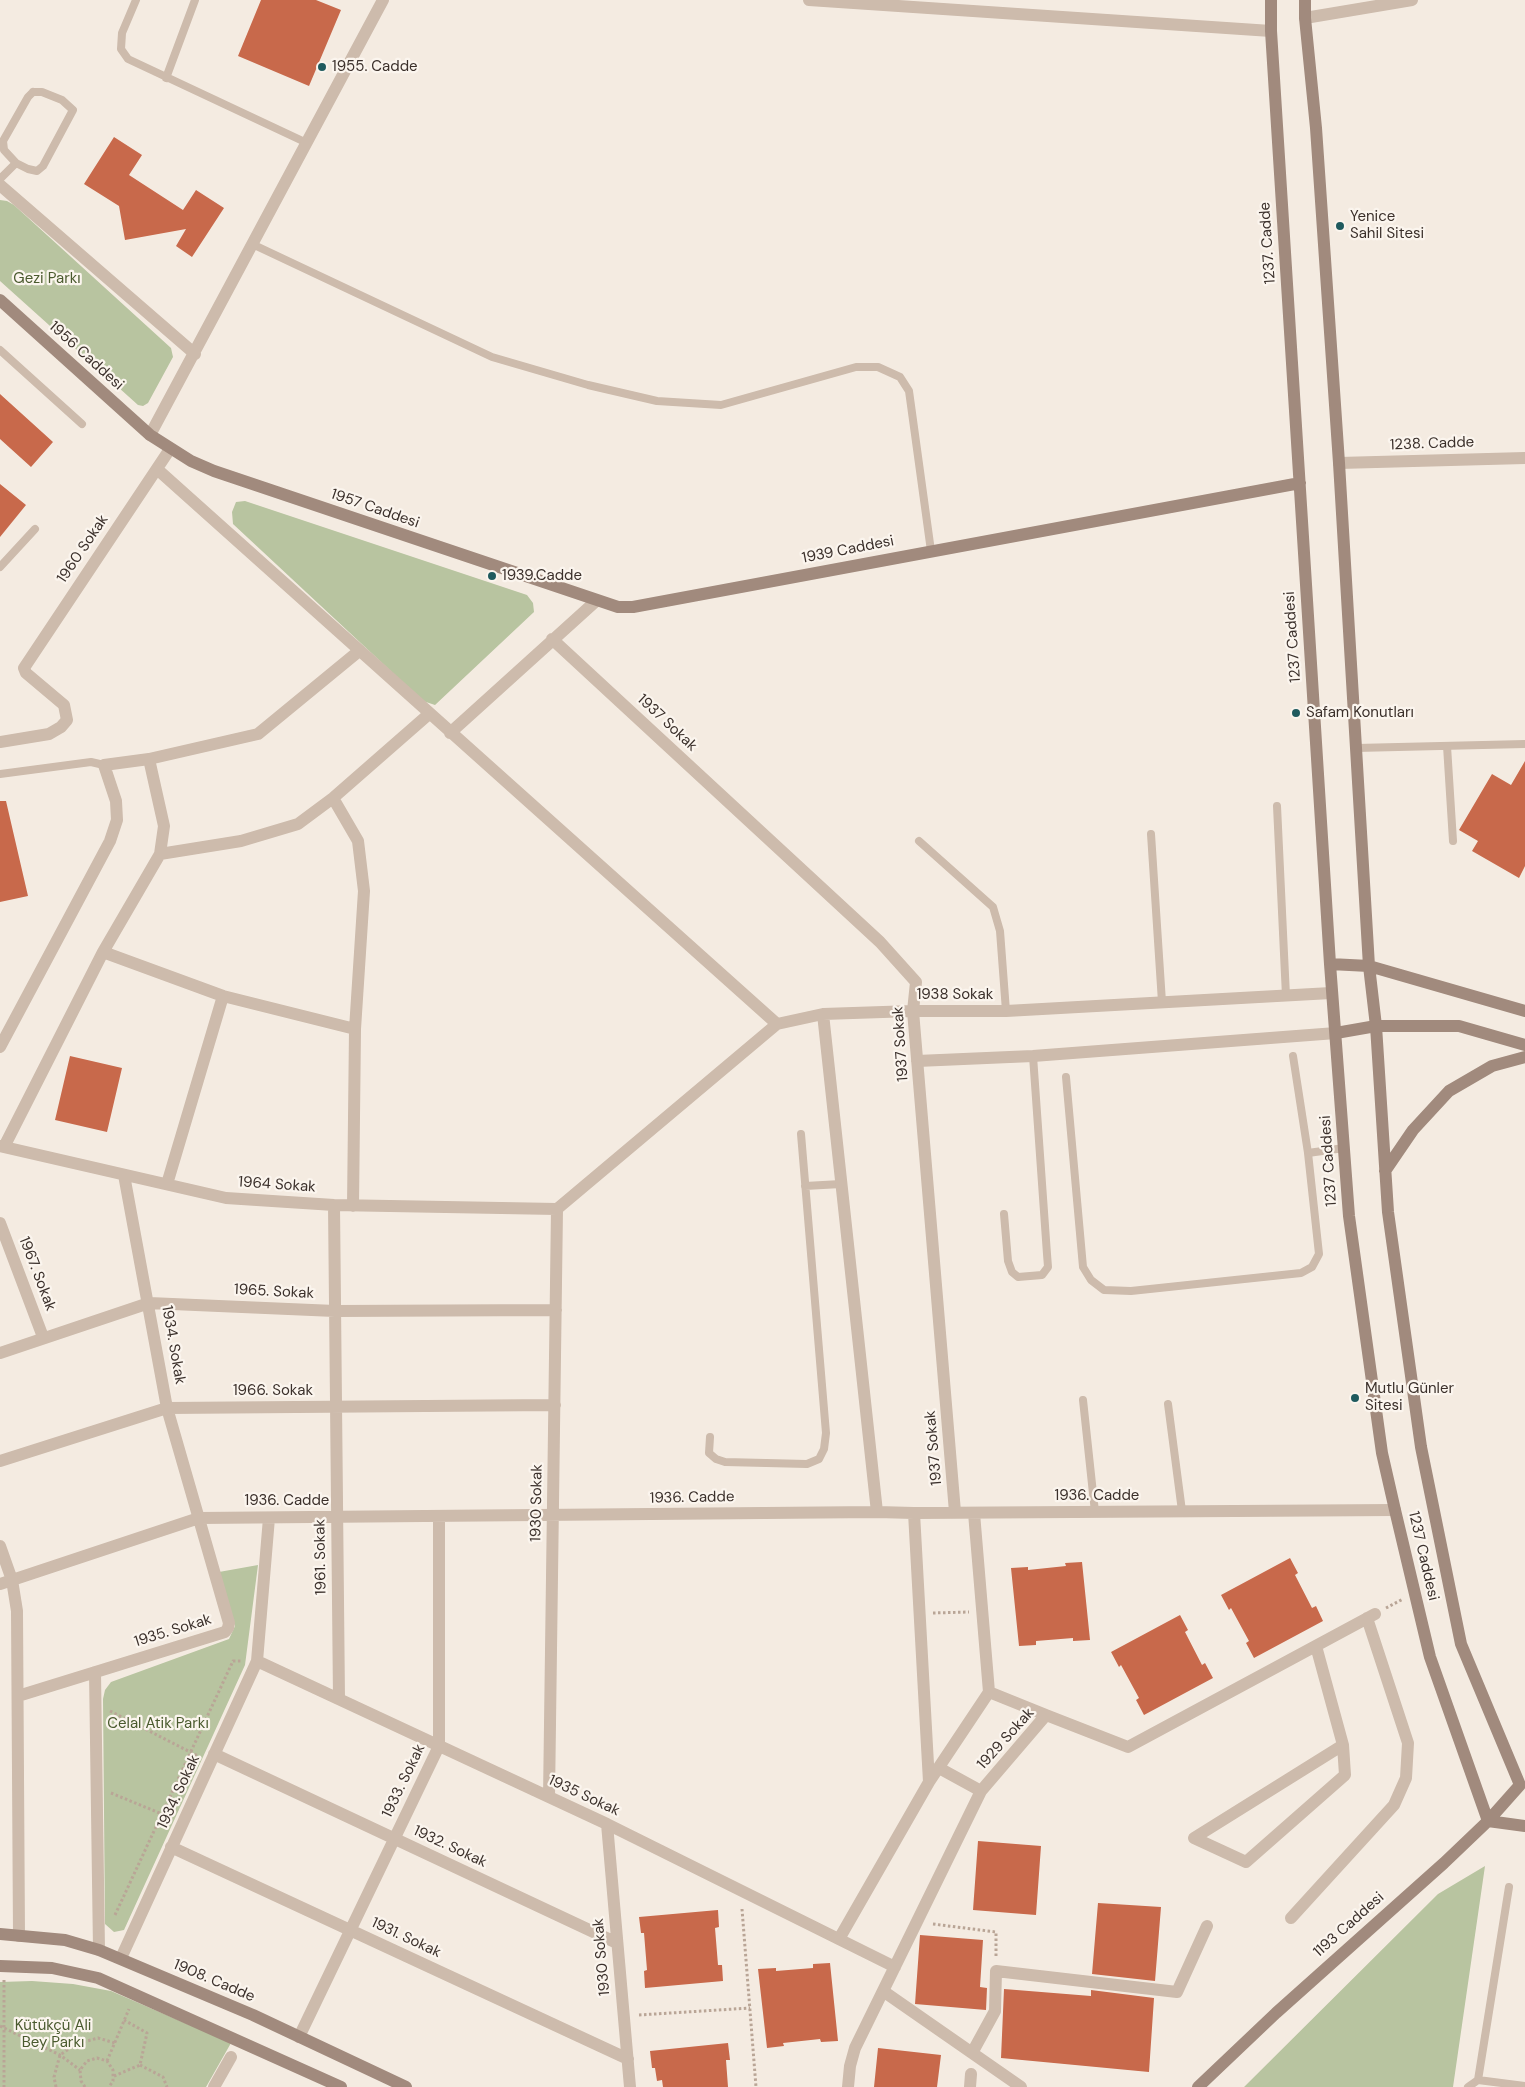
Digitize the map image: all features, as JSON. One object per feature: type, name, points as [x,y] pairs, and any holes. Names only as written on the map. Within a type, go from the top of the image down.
[{"type":"street","points":[[150,435],[384,0]]},
{"type":"street","points":[[809,0],[1271,31]]},
{"type":"street","name":"1237. Cadde","points":[[1271,0],[1271,31],[1300,483]]},
{"type":"street","points":[[1305,0],[1305,18],[1316,128],[1339,463]]},
{"type":"street","points":[[1305,18],[1412,0]]},
{"type":"street","points":[[0,185],[195,354]]},
{"type":"street","name":"1956 Caddesi","points":[[0,300],[150,435]]},
{"type":"street","name":"1957 Caddesi","points":[[150,435],[170,449],[214,471],[596,602]]},
{"type":"street","name":"1960 Sokak","points":[[0,742],[55,732],[66,720],[64,705],[26,673],[24,668],[170,449]]},
{"type":"street","name":"1238. Cadde","points":[[1339,463],[1525,458]]},
{"type":"street","name":"1237 Caddesi","points":[[1339,463],[1369,966],[1376,1026],[1388,1212],[1421,1446],[1461,1644],[1522,1785]]},
{"type":"street","points":[[157,469],[777,1024]]},
{"type":"street","name":"1237 Caddesi","points":[[1300,483],[1330,964],[1344,1148],[1350,1216],[1382,1453],[1430,1657],[1488,1820]]},
{"type":"street","name":"1939 Caddesi","points":[[596,602],[618,607],[633,607],[1300,483]]},
{"type":"street","points":[[450,732],[552,639],[596,602]]},
{"type":"street","name":"1937 Sokak","points":[[552,639],[880,942],[916,982],[913,1011],[955,1512]]},
{"type":"street","points":[[0,1047],[110,841],[117,820],[116,801],[104,765],[150,760],[258,734],[359,651]]},
{"type":"street","points":[[160,854],[241,842],[298,824],[333,798],[429,714]]},
{"type":"street","points":[[2,1147],[103,952],[160,854],[164,826],[150,760]]},
{"type":"street","points":[[333,798],[358,841],[364,891],[355,1029],[352,1206]]},
{"type":"street","points":[[103,952],[223,996],[355,1029]]},
{"type":"street","points":[[1330,964],[1369,966],[1525,1011]]},
{"type":"street","name":"1938 Sokak","points":[[557,1209],[777,1024],[823,1014],[913,1011],[1006,1011],[1332,993]]},
{"type":"street","points":[[167,1184],[223,996]]},
{"type":"street","points":[[823,1014],[877,1512]]},
{"type":"street","points":[[918,1061],[1033,1056],[1336,1033],[1376,1026],[1460,1026],[1525,1045]]},
{"type":"street","points":[[1385,1171],[1413,1130],[1449,1091],[1492,1066],[1525,1056]]},
{"type":"street","name":"1964 Sokak","points":[[2,1147],[226,1198],[352,1206],[557,1209]]},
{"type":"street","name":"1934. Sokak","points":[[124,1175],[167,1408],[199,1518]]},
{"type":"street","name":"1961. Sokak","points":[[334,1205],[338,1699]]},
{"type":"street","name":"1930 Sokak","points":[[549,1797],[557,1209]]},
{"type":"street","name":"1967. Sokak","points":[[0,1223],[43,1337]]},
{"type":"street","name":"1965. Sokak","points":[[0,1353],[149,1303],[335,1311],[556,1310]]},
{"type":"street","name":"1966. Sokak","points":[[0,1461],[167,1408],[554,1404]]},
{"type":"street","name":"1936. Cadde","points":[[6,1582],[199,1518],[1395,1510]]},
{"type":"street","points":[[914,1513],[929,1782]]},
{"type":"street","points":[[839,1939],[929,1782],[989,1692],[974,1513]]},
{"type":"street","name":"1933. Sokak","points":[[299,2037],[439,1746],[439,1517]]},
{"type":"street","name":"1935. Sokak","points":[[18,1696],[225,1632],[229,1623],[199,1518]]},
{"type":"street","name":"1934. Sokak","points":[[120,1958],[256,1661],[269,1518]]},
{"type":"street","points":[[0,1546],[6,1582],[17,1611],[20,1936]]},
{"type":"street","points":[[1291,1918],[1394,1805],[1406,1778],[1408,1743],[1371,1616]]},
{"type":"street","name":"1929 Sokak","points":[[848,2087],[852,2057],[981,1791],[1046,1715],[1128,1748],[1371,1616]]},
{"type":"street","points":[[1316,1646],[1343,1745],[1345,1775],[1246,1862],[1194,1838],[1343,1745]]},
{"type":"street","name":"1935 Sokak","points":[[256,1661],[606,1824],[895,1966]]},
{"type":"street","points":[[96,1672],[98,1950]]},
{"type":"street","points":[[989,1692],[1046,1715]]},
{"type":"street","name":"1932. Sokak","points":[[212,1758],[395,1839],[617,1943]]},
{"type":"street","points":[[939,1768],[981,1791]]},
{"type":"street","name":"1193 Caddesi","points":[[1198,2087],[1276,2013],[1488,1820],[1522,1785]]},
{"type":"street","points":[[1488,1820],[1525,1826]]},
{"type":"street","name":"1930 Sokak","points":[[606,1824],[630,2087]]},
{"type":"street","name":"1931. Sokak","points":[[171,1847],[628,2059]]},
{"type":"street","points":[[972,2053],[995,2011],[996,1971],[1177,1992],[1207,1926]]},
{"type":"street","name":"1908. Cadde","points":[[0,1934],[65,1940],[120,1958],[299,2037],[406,2087]]},
{"type":"street","points":[[2,1966],[52,1968],[98,1978],[341,2087]]},
{"type":"street","points":[[883,1991],[1021,2087]]},
{"type":"street","points":[[214,2087],[231,2057]]},
{"type":"lane","points":[[136,0],[122,33],[121,49],[128,60],[307,143]]},
{"type":"lane","points":[[166,78],[195,0]]},
{"type":"lane","points":[[33,92],[42,92],[62,100],[73,110],[44,166],[37,170],[28,169],[16,163],[4,150],[3,142],[28,97],[33,92]]},
{"type":"lane","points":[[0,179],[16,163]]},
{"type":"lane","points":[[252,244],[492,357],[588,385],[657,401],[721,405],[856,367],[878,367],[900,377],[908,391],[931,551]]},
{"type":"lane","points":[[0,350],[82,424]]},
{"type":"lane","points":[[0,567],[35,529]]},
{"type":"lane","points":[[1356,748],[1525,744]]},
{"type":"lane","points":[[1447,746],[1453,841]]},
{"type":"lane","points":[[0,774],[91,762],[104,765]]},
{"type":"lane","points":[[1277,806],[1286,996]]},
{"type":"lane","points":[[1151,834],[1162,1002]]},
{"type":"lane","points":[[919,840],[993,906],[1000,931],[1006,1011]]},
{"type":"lane","points":[[1004,1214],[1008,1261],[1012,1272],[1018,1277],[1042,1275],[1048,1266],[1033,1056]]},
{"type":"lane","points":[[1066,1077],[1083,1267],[1091,1280],[1104,1290],[1131,1291],[1302,1273],[1312,1267],[1319,1254],[1308,1153],[1292,1056]]},
{"type":"lane","points":[[710,1437],[709,1453],[716,1459],[725,1462],[807,1464],[819,1459],[824,1449],[826,1433],[801,1134]]},
{"type":"lane","points":[[1308,1153],[1344,1148]]},
{"type":"lane","points":[[805,1186],[841,1184]]},
{"type":"lane","points":[[1083,1400],[1095,1512]]},
{"type":"lane","points":[[1168,1404],[1182,1511]]},
{"type":"lane","points":[[1478,2080],[1508,1887]]},
{"type":"lane","points":[[1468,2087],[1478,2080],[1525,2086]]},
{"type":"path","points":[[1371,1616],[1415,1593]]},
{"type":"path","points":[[920,1613],[982,1612]]},
{"type":"path","points":[[111,1924],[233,1660],[256,1661]]},
{"type":"path","points":[[96,1704],[191,1752],[212,1758]]},
{"type":"path","points":[[97,1787],[162,1814]]},
{"type":"path","points":[[741,1890],[756,2087]]},
{"type":"path","points":[[917,1922],[996,1932],[996,1971]]},
{"type":"path","points":[[2,1966],[4,2087]]},
{"type":"path","points":[[107,2061],[135,1994]]},
{"type":"path","points":[[624,2016],[750,2008]]},
{"type":"path","points":[[124,2020],[147,2033],[140,2065]]},
{"type":"path","points":[[2,2026],[60,2055],[80,2070]]},
{"type":"path","points":[[56,2087],[54,2077],[60,2055],[76,2044],[98,2038],[115,2043]]},
{"type":"path","points":[[85,2087],[81,2081],[80,2070],[92,2058],[107,2061],[114,2070],[114,2076],[109,2087]]},
{"type":"path","points":[[114,2076],[140,2065]]},
{"type":"path","points":[[140,2065],[163,2077],[167,2087]]},
{"type":"green space","name":"Gezi Parkı","points":[[0,200],[14,205],[171,348],[173,357],[148,403],[143,406],[138,405],[0,281]]},
{"type":"green space","points":[[245,501],[527,595],[533,603],[534,612],[435,705],[423,701],[233,524],[232,512],[236,502]]},
{"type":"green space","name":"Celal Atik Parkı","points":[[258,1565],[245,1665],[124,1930],[114,1932],[105,1924],[103,1699],[105,1690],[111,1682],[229,1639],[235,1626],[219,1572]]},
{"type":"green space","points":[[1485,1866],[1453,2087],[1244,2087],[1438,1894]]},
{"type":"green space","name":"Kütükçü Ali Bey Parkı","points":[[32,1981],[73,1984],[111,1991],[231,2043],[206,2087],[0,2087],[0,1982]]},
{"type":"building","points":[[261,0],[316,0],[341,10],[309,86],[238,56]]},
{"type":"building","points":[[114,137],[142,155],[129,175],[183,210],[196,190],[224,208],[192,257],[176,246],[186,229],[125,240],[119,206],[84,184]]},
{"type":"building","points":[[0,394],[53,442],[31,467],[0,439]]},
{"type":"building","points":[[0,484],[26,505],[0,537]]},
{"type":"building","points":[[1525,761],[1525,866],[1519,878],[1472,851],[1478,841],[1459,830],[1492,774],[1511,785]]},
{"type":"building","points":[[0,801],[6,801],[28,896],[0,902]]},
{"type":"building","points":[[70,1056],[122,1068],[107,1132],[55,1120]]},
{"type":"building","points":[[1290,1558],[1298,1573],[1295,1575],[1312,1608],[1316,1606],[1323,1621],[1254,1658],[1246,1643],[1249,1641],[1231,1608],[1229,1610],[1221,1595]]},
{"type":"building","points":[[1082,1562],[1090,1640],[1073,1641],[1073,1638],[1036,1641],[1036,1645],[1019,1646],[1011,1568],[1028,1567],[1028,1570],[1066,1566],[1065,1563]]},
{"type":"building","points":[[1180,1615],[1188,1630],[1185,1632],[1202,1665],[1205,1663],[1213,1678],[1144,1715],[1136,1700],[1139,1698],[1121,1665],[1119,1667],[1111,1652]]},
{"type":"building","points":[[978,1841],[1041,1846],[1036,1915],[973,1910]]},
{"type":"building","points":[[1098,1903],[1161,1907],[1155,1981],[1092,1974]]},
{"type":"building","points":[[718,1910],[719,1927],[715,1928],[718,1965],[722,1965],[723,1981],[645,1988],[644,1971],[647,1970],[644,1933],[641,1933],[639,1917]]},
{"type":"building","points":[[920,1935],[983,1940],[980,1987],[987,1988],[986,2010],[915,2004]]},
{"type":"building","points":[[830,1963],[838,2041],[821,2042],[820,2039],[783,2043],[784,2046],[767,2048],[758,1969],[776,1968],[776,1971],[813,1968],[813,1964]]},
{"type":"building","points":[[1004,1989],[1091,1996],[1091,1990],[1154,1998],[1149,2072],[1001,2058]]},
{"type":"building","points":[[728,2043],[730,2060],[726,2060],[728,2087],[663,2087],[662,2080],[657,2081],[655,2068],[652,2068],[650,2051]]},
{"type":"building","points":[[878,2048],[941,2055],[937,2087],[874,2087]]},
{"type":"place","name":"1955. Cadde","points":[[322,67]]},
{"type":"place","name":"Yenice Sahil Sitesi","points":[[1340,226]]},
{"type":"place","name":"1939.Cadde","points":[[492,576]]},
{"type":"place","name":"Safam Konutları","points":[[1296,713]]},
{"type":"place","name":"Mutlu Günler Sitesi","points":[[1355,1398]]}]
